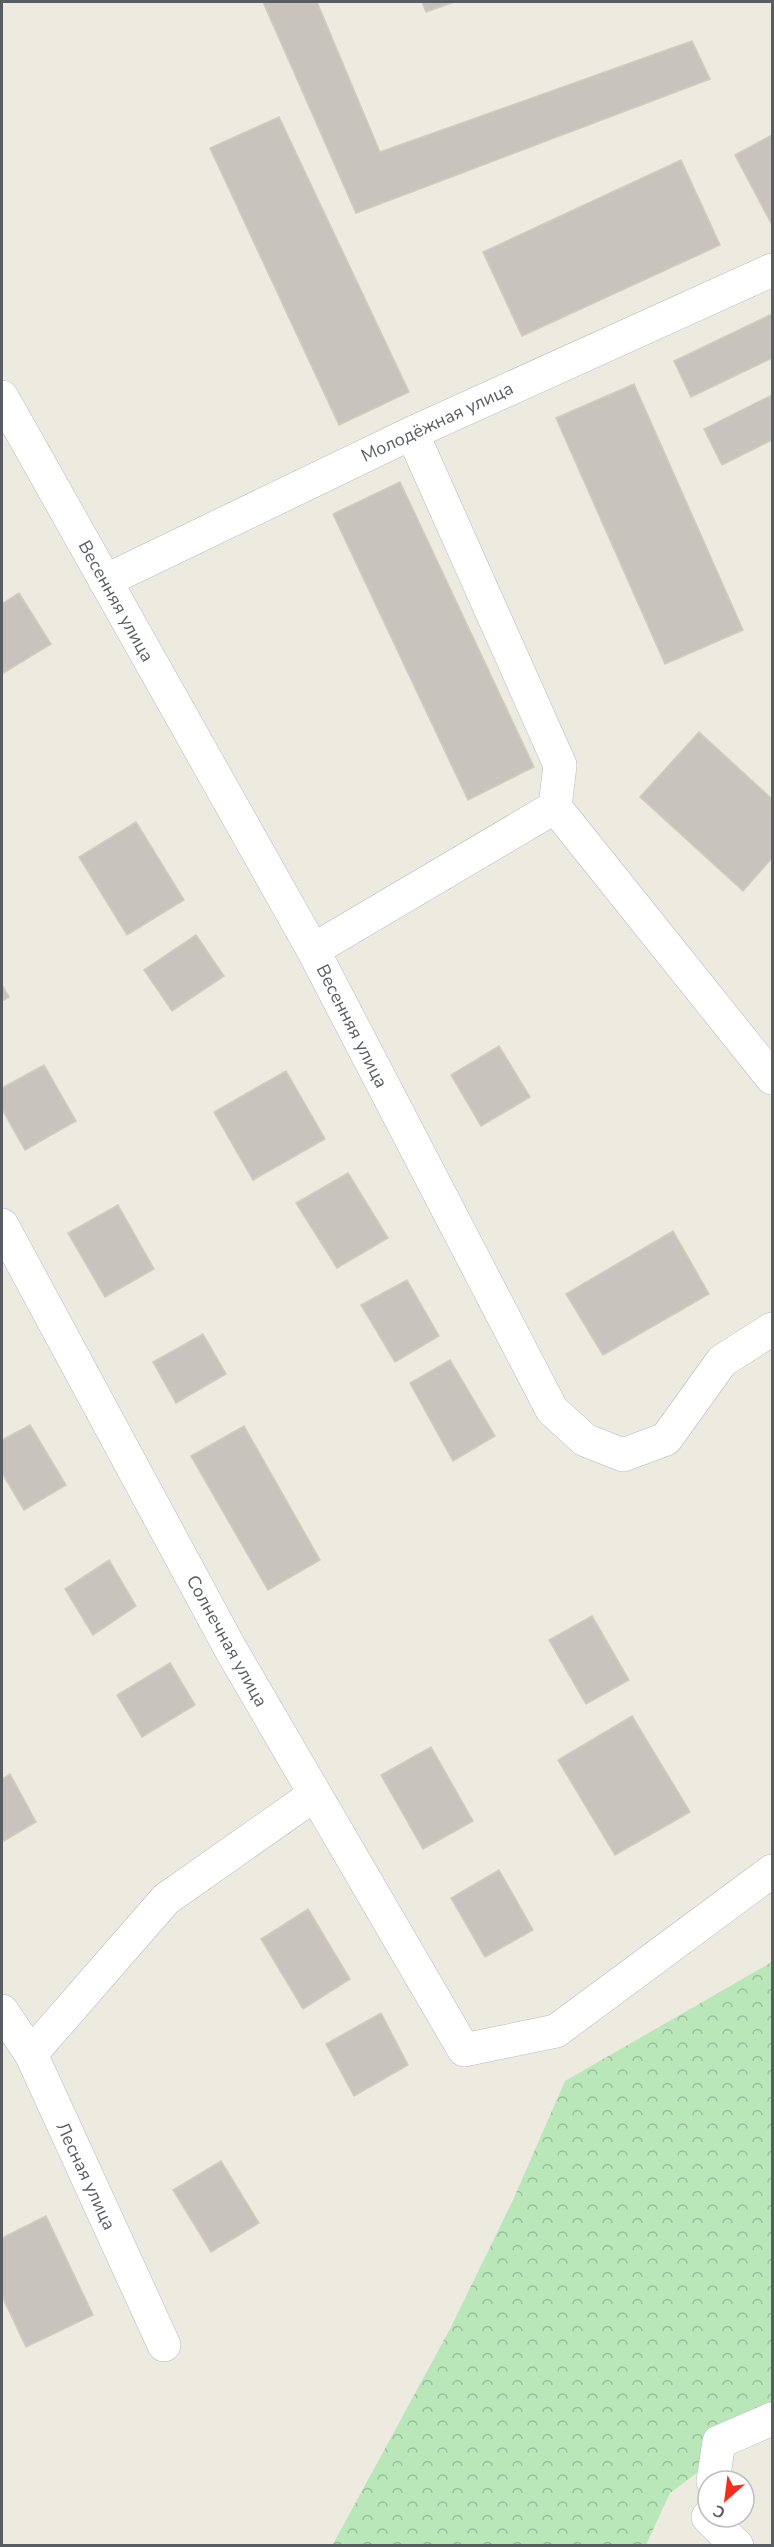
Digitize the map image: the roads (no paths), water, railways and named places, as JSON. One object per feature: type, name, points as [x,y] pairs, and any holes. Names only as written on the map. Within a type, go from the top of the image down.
[{"type":"street","name":"Молодёжная улица","points":[[105,580],[412,433],[772,270]]},
{"type":"street","name":"Весенняя улица","points":[[2,397],[313,950],[552,1410],[585,1440],[623,1455],[666,1439],[722,1361],[772,1329]]},
{"type":"street","points":[[412,433],[560,765],[555,807],[772,1078]]},
{"type":"street","points":[[313,950],[555,807]]},
{"type":"street","name":"Солнечная улица","points":[[2,1225],[230,1648],[464,2050],[556,2031],[772,1871]]},
{"type":"street","points":[[31,2055],[166,1899],[314,1795]]},
{"type":"street","name":"Лесная улица","points":[[2,2011],[31,2055],[164,2345]]},
{"type":"street","points":[[715,2469],[719,2442],[772,2419]]},
{"type":"street","points":[[720,2529],[736,2546]]}]
